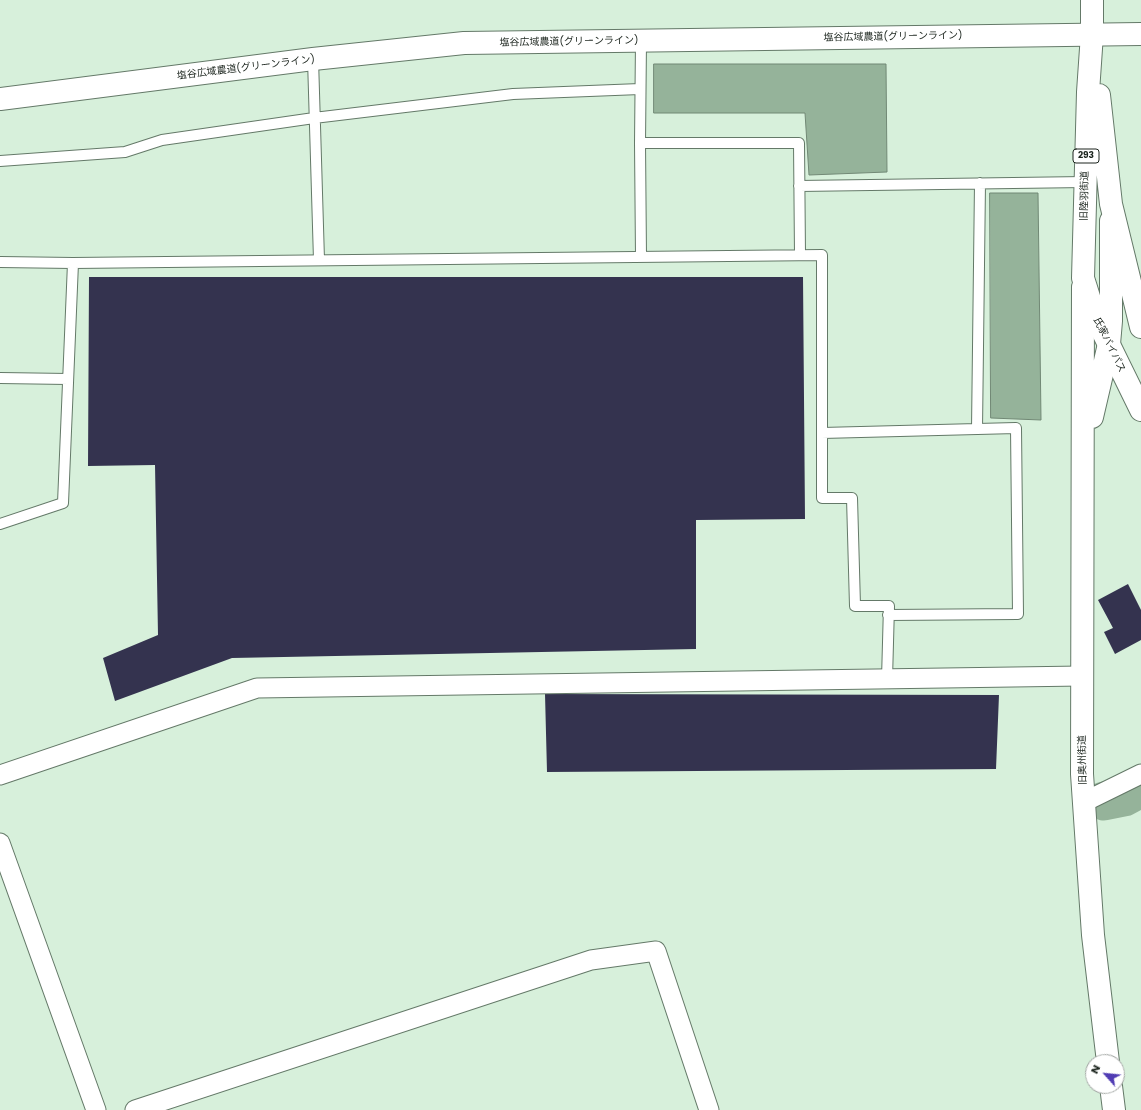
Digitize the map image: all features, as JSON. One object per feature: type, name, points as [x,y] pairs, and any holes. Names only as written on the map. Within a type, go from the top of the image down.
[{"type":"main road","name":"293","points":[[1092,0],[1092,34],[1111,204],[1141,327]]},
{"type":"main road","name":"旧陸羽街道","points":[[1084,457],[1083,278],[1088,92],[1092,34]]},
{"type":"main road","name":"塩谷広域農道(グリーンライン)","points":[[0,100],[313,60],[464,43],[1141,34]]},
{"type":"main road","points":[[1084,457],[1109,344],[1111,321],[1111,204]]},
{"type":"main road","name":"氏家バイパス","points":[[1083,278],[1095,316],[1141,410]]},
{"type":"main road","name":"旧奥州街道","points":[[1084,457],[1082,774],[1093,935],[1107,1054]]},
{"type":"main road","points":[[1112,1094],[1114,1110]]},
{"type":"street","points":[[0,775],[257,688],[1082,676]]},
{"type":"street","points":[[1084,802],[1141,774]]},
{"type":"street","points":[[0,843],[96,1110]]},
{"type":"street","points":[[135,1110],[591,960],[656,951],[709,1110]]},
{"type":"lane","points":[[640,256],[641,41]]},
{"type":"lane","points":[[313,60],[319,260]]},
{"type":"lane","points":[[0,161],[126,152],[162,140],[314,118],[513,94],[640,89]]},
{"type":"lane","points":[[640,143],[799,143],[800,255]]},
{"type":"lane","points":[[799,186],[1085,182]]},
{"type":"lane","points":[[977,429],[980,184]]},
{"type":"lane","points":[[0,262],[73,263],[822,254],[822,498],[852,498],[855,606],[889,606],[887,679]]},
{"type":"lane","points":[[0,524],[63,503],[73,263]]},
{"type":"lane","points":[[0,378],[68,379]]},
{"type":"lane","points":[[822,433],[1016,428],[1018,614],[888,615]]},
{"type":"shaded area","points":[[654,64],[886,64],[887,172],[809,175],[805,113],[654,113]]},
{"type":"shaded area","points":[[990,193],[1038,193],[1041,420],[991,418]]},
{"type":"building","points":[[89,277],[803,277],[805,519],[696,520],[696,649],[232,658],[115,701],[103,658],[158,635],[155,465],[88,466]]},
{"type":"building","points":[[1128,584],[1141,610],[1141,640],[1115,654],[1104,632],[1113,628],[1098,600]]},
{"type":"building","points":[[545,694],[999,695],[996,769],[547,772]]},
{"type":"waterway","points":[[1104,801],[1124,797],[1141,788]]}]
